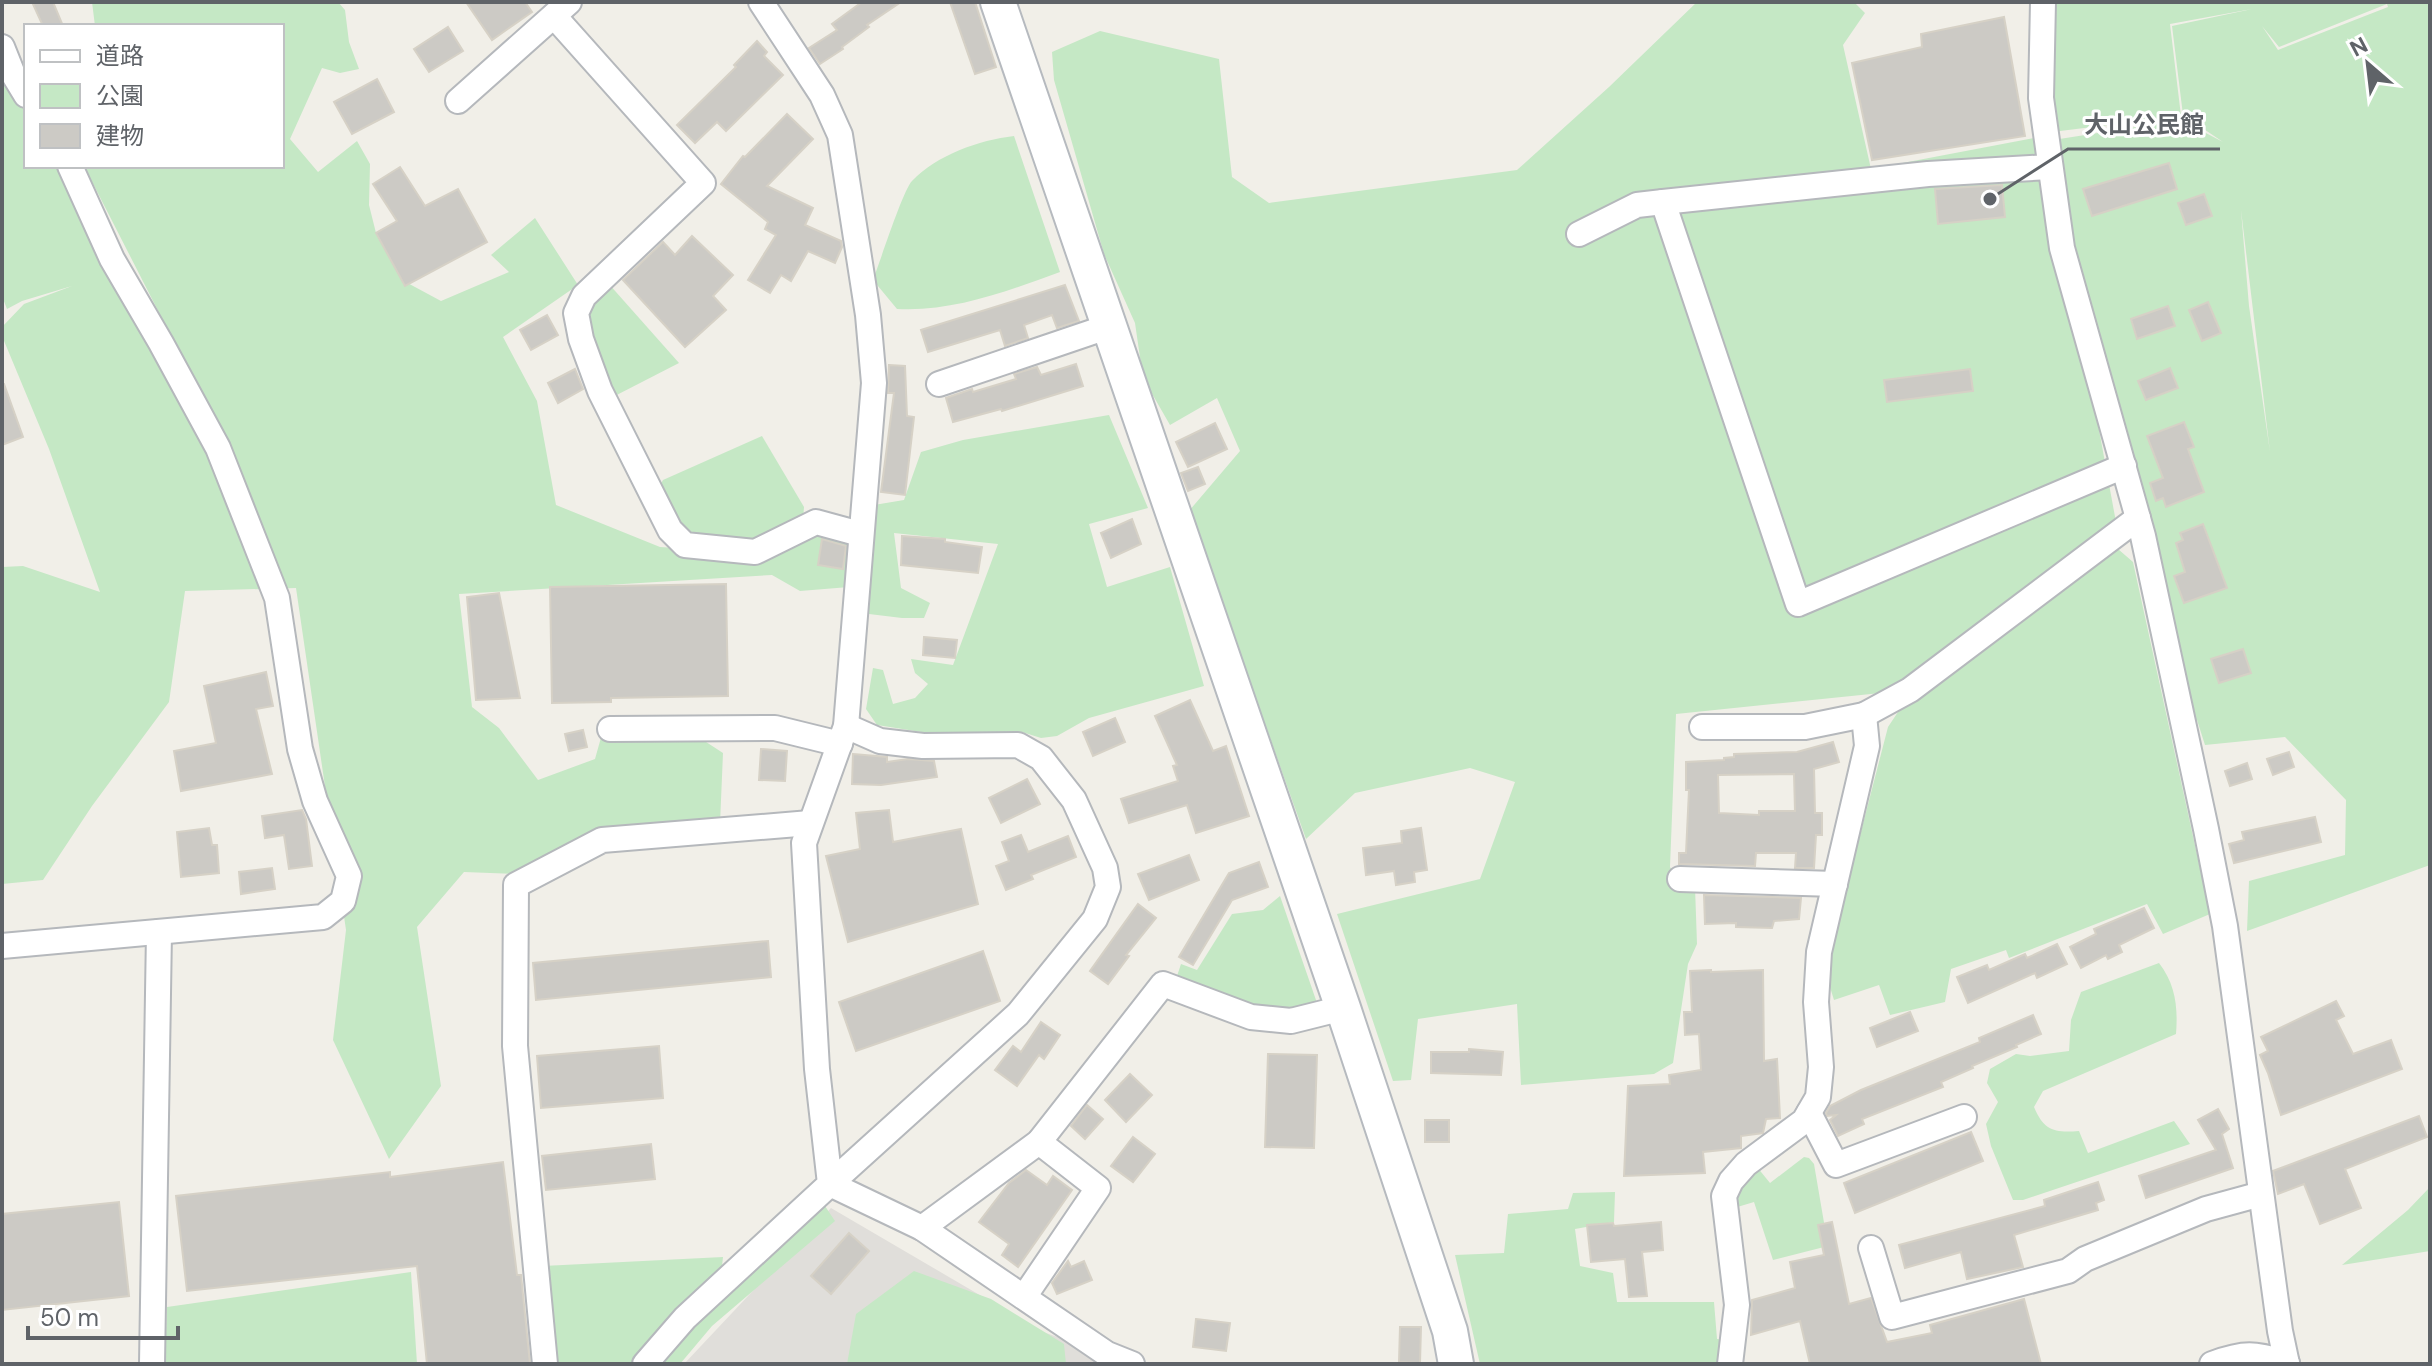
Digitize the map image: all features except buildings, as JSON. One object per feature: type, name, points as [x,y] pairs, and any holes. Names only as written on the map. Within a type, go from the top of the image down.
[{"type":"street","points":[[761,2],[822,95],[840,135],[868,315],[874,383],[843,735],[804,843],[817,1069],[830,1184]]},
{"type":"street","points":[[998,2],[1343,1008],[1450,1331],[1456,1364]]},
{"type":"street","points":[[2043,2],[2041,98],[2064,257],[2138,518],[2225,926],[2287,1364]]},
{"type":"street","points":[[458,101],[562,9],[703,183],[584,296],[576,313],[581,339],[600,391],[670,530],[685,545],[755,552],[816,522],[860,534]]},
{"type":"street","points":[[2,47],[24,91]]},
{"type":"street","points":[[1579,234],[1637,205],[1928,174],[2049,167]]},
{"type":"street","points":[[2,946],[323,917],[343,901],[349,876],[315,801],[300,749],[277,598],[223,462],[161,343],[112,259],[71,168]]},
{"type":"street","points":[[1663,202],[1798,604],[2124,466]]},
{"type":"street","points":[[939,384],[1110,326]]},
{"type":"street","points":[[1702,727],[1805,727],[1864,715],[1910,690],[2138,518]]},
{"type":"street","points":[[1730,1364],[1737,1305],[1724,1196],[1731,1181],[1746,1164],[1804,1121],[1818,1097],[1821,1067],[1816,1002],[1819,952],[1867,746],[1864,715]]},
{"type":"street","points":[[610,729],[775,728],[923,746],[1018,745],[1041,758],[1074,800],[1105,868],[1108,887],[1095,919],[1018,1014],[685,1318],[645,1364]]},
{"type":"street","points":[[545,1364],[515,1046],[516,885],[602,840],[810,823]]},
{"type":"street","points":[[1680,879],[1835,884]]},
{"type":"street","points":[[152,1364],[159,932]]},
{"type":"street","points":[[922,1228],[1039,1142],[1163,984],[1251,1017],[1291,1021],[1343,1008]]},
{"type":"street","points":[[1809,1113],[1836,1165],[1964,1117]]},
{"type":"street","points":[[1024,1297],[1098,1188],[1039,1142]]},
{"type":"street","points":[[830,1184],[922,1228],[1107,1354],[1132,1364]]},
{"type":"street","points":[[1871,1248],[1892,1317],[2068,1271],[2085,1259],[2206,1209],[2261,1194]]},
{"type":"street","points":[[2212,1364],[2237,1354],[2258,1354],[2287,1364]]},
{"type":"shaded area","points":[[831,1208],[1043,1332],[1136,1364],[684,1364]]},
{"type":"green space","points":[[92,2],[338,2],[345,10],[349,42],[359,69],[340,73],[322,68],[290,139],[318,172],[357,141],[370,164],[369,205],[376,233],[402,280],[441,301],[509,272],[491,255],[535,218],[578,285],[503,337],[537,401],[556,505],[660,547],[753,553],[819,527],[852,536],[849,587],[800,591],[772,575],[459,594],[472,707],[499,728],[538,780],[595,759],[602,734],[703,740],[723,753],[720,824],[606,828],[515,874],[464,872],[417,927],[441,1086],[389,1159],[333,1040],[346,930],[296,588],[185,591],[169,702],[92,806],[43,880],[2,884],[2,567],[23,566],[100,592],[49,449],[2,336],[2,327],[24,304],[72,286],[22,301],[7,309],[2,296],[2,84],[9,82],[24,99],[24,168],[61,168],[173,340],[85,168],[284,168],[284,24],[95,24]]},
{"type":"green space","points":[[1697,2],[1854,2],[1865,13],[1843,45],[1871,169],[2045,136],[2118,533],[1910,690],[1676,714],[1670,867],[1678,882],[1695,887],[1697,944],[1688,964],[1673,1063],[1654,1074],[1521,1085],[1517,1004],[1418,1019],[1411,1080],[1393,1081],[1337,914],[1480,879],[1515,782],[1470,768],[1355,793],[1306,839],[1189,511],[1240,451],[1217,398],[1170,425],[1143,378],[1135,323],[1104,254],[1054,80],[1052,52],[1100,31],[1219,59],[1232,177],[1269,203],[1517,170]]},
{"type":"green space","points":[[2049,2],[2430,2],[2430,865],[2247,931],[2249,881],[2345,855],[2346,800],[2285,737],[2205,745],[2197,720],[2187,724],[2064,233],[2053,140],[2181,120],[2223,142],[2183,115],[2172,26],[2252,9],[2170,24],[2181,116],[2052,132]],"holes":[[[2387,4],[2388,7],[2278,50],[2262,26],[2279,47]],[[2241,210],[2270,452],[2249,306]]]},
{"type":"green space","points":[[1014,136],[1060,272],[960,304],[897,309],[873,280],[912,181],[959,150]]},
{"type":"green space","points":[[608,283],[679,363],[605,401],[584,296]]},
{"type":"green space","points":[[1109,415],[1148,508],[1089,524],[1107,587],[1170,567],[1204,686],[1089,718],[1057,736],[1041,738],[1022,732],[953,737],[877,725],[866,709],[873,668],[883,670],[893,704],[915,698],[928,684],[915,673],[911,659],[953,665],[998,544],[894,533],[901,588],[930,603],[924,618],[869,614],[868,506],[904,500],[921,452],[963,440]]},
{"type":"green space","points":[[762,436],[804,507],[803,520],[750,543],[685,535],[657,491],[663,480]]},
{"type":"green space","points":[[2118,549],[2133,562],[2210,914],[2163,934],[2147,904],[2009,958],[2006,950],[1951,969],[1945,1002],[1890,1015],[1879,985],[1834,1000],[1825,971],[1888,727],[1908,697]]},
{"type":"green space","points":[[1280,896],[1317,1003],[1282,1010],[1247,1005],[1177,976],[1181,964],[1197,970],[1232,914],[1263,910]]},
{"type":"green space","points":[[2159,963],[2175,997],[2176,1034],[2043,1091],[2034,1107],[2051,1129],[2079,1131],[2088,1153],[2174,1121],[2190,1144],[2023,1200],[2013,1200],[1991,1146],[1986,1124],[1998,1102],[1987,1083],[1990,1069],[2016,1054],[2030,1056],[2069,1051],[2071,1020],[2081,992]]},
{"type":"green space","points":[[1804,1157],[1814,1164],[1828,1246],[1773,1260],[1754,1202],[1734,1208],[1735,1188],[1757,1167],[1770,1183]]},
{"type":"green space","points":[[2430,1187],[2430,1251],[2342,1265],[2408,1210]]},
{"type":"green space","points":[[1615,1192],[1614,1222],[1575,1229],[1580,1266],[1613,1273],[1617,1302],[1714,1302],[1717,1339],[1733,1341],[1731,1364],[1480,1364],[1455,1255],[1504,1253],[1508,1214],[1568,1209],[1573,1193]]},
{"type":"green space","points":[[825,1206],[835,1221],[712,1326],[680,1364],[660,1364],[739,1282]]},
{"type":"green space","points":[[723,1257],[722,1266],[636,1364],[551,1364],[543,1266]]},
{"type":"green space","points":[[914,1271],[991,1299],[1064,1344],[1066,1364],[847,1364],[856,1314]]},
{"type":"green space","points":[[411,1272],[417,1364],[165,1364],[167,1307]]},
{"type":"place","name":"大山公民館","points":[[1990,199]]}]
